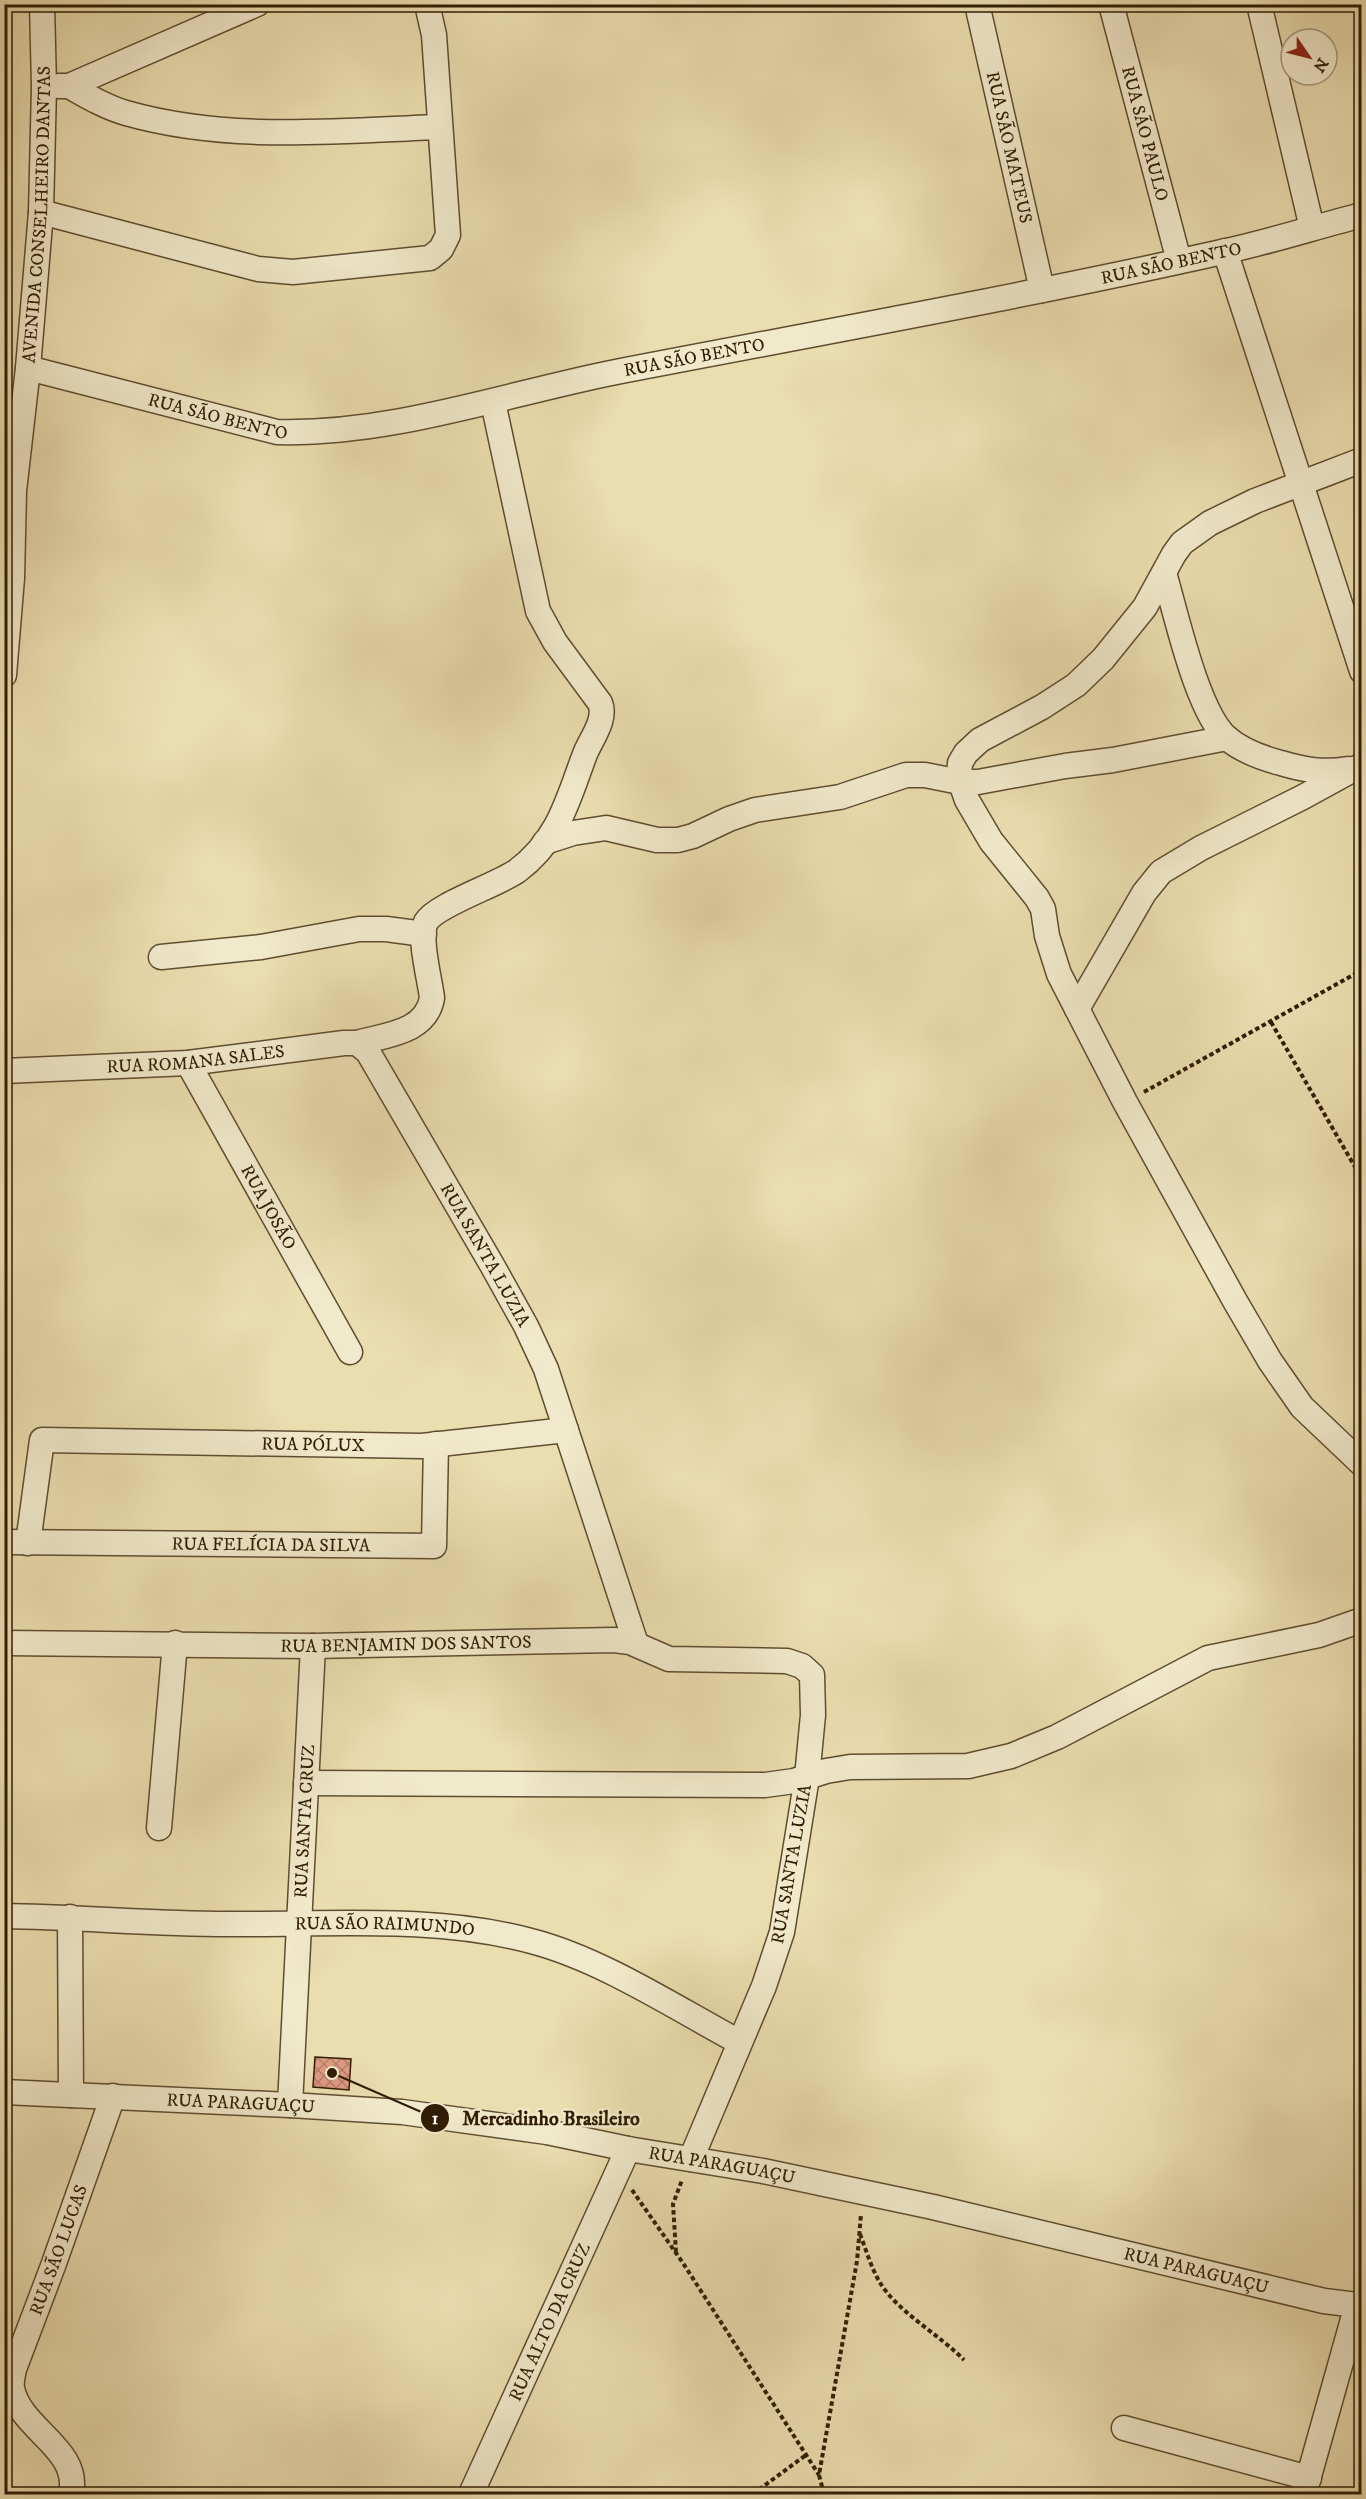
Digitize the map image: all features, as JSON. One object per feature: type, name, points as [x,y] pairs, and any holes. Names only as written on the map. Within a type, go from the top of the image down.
[{"type":"street","name":"AVENIDA CONSELHEIRO DANTAS","points":[[4,675],[12,578],[9,490],[28,368],[41,212],[44,87],[42,4]]},
{"type":"street","points":[[44,87],[69,86],[257,4]]},
{"type":"street","points":[[41,212],[241,266],[277,272],[430,258],[441,249],[448,235],[434,35],[427,4]]},
{"type":"street","name":"RUA SÃO MATEUS","points":[[977,4],[1042,290]]},
{"type":"street","name":"RUA SÃO PAULO","points":[[1111,4],[1179,261]]},
{"type":"street","points":[[1258,4],[1311,228]]},
{"type":"street","points":[[69,86],[96,102],[125,113],[240,131],[279,133],[439,127]]},
{"type":"street","name":"RUA SÃO BENTO","points":[[28,368],[277,432],[303,433],[350,429],[493,402],[611,373],[1042,290],[1225,252],[1362,215]]},
{"type":"street","points":[[1225,252],[1299,484],[1355,623],[1362,671]]},
{"type":"street","points":[[161,957],[261,947],[359,929],[386,929],[424,934],[428,920],[435,912],[489,888],[518,870],[545,842],[558,824],[571,798],[603,709],[555,642],[538,611],[493,402]]},
{"type":"street","points":[[1362,460],[1299,484],[1210,523],[1182,543],[1145,607],[1103,659],[1068,691],[981,740],[966,753],[960,763],[960,782],[991,841],[1037,898],[1043,909],[1047,936],[1059,974],[1125,1102],[1270,1361],[1302,1407],[1362,1464]]},
{"type":"street","points":[[1164,573],[1205,705],[1227,738],[1246,751],[1265,759],[1301,769],[1326,772],[1359,767]]},
{"type":"street","points":[[545,842],[573,833],[606,828],[657,840],[678,840],[754,810],[840,796],[906,775],[960,782],[995,780],[1227,738]]},
{"type":"street","points":[[1077,1009],[1144,893],[1161,872],[1201,848],[1359,767]]},
{"type":"street","name":"RUA ROMANA SALES","points":[[4,1071],[188,1063],[344,1042],[357,1043],[410,1029],[423,1020],[430,1008],[432,998],[424,934]]},
{"type":"street","name":"RUA SANTA LUZIA","points":[[357,1043],[377,1064],[526,1326],[546,1370],[636,1644]]},
{"type":"street","name":"RUA JOSÃO","points":[[188,1063],[350,1352]]},
{"type":"street","name":"RUA PÓLUX","points":[[28,1543],[42,1440],[422,1446],[566,1430]]},
{"type":"street","name":"RUA FELÍCIA DA SILVA","points":[[4,1542],[434,1546],[436,1444]]},
{"type":"street","points":[[306,1783],[765,1785],[794,1781],[826,1771],[850,1767],[968,1766],[1011,1756],[1057,1737],[1208,1658],[1319,1635],[1362,1620]]},
{"type":"street","name":"RUA BENJAMIN DOS SANTOS","points":[[4,1643],[313,1646],[614,1640],[636,1644],[669,1659],[787,1661],[802,1666]]},
{"type":"street","points":[[159,1828],[175,1643]]},
{"type":"street","name":"RUA SANTA CRUZ","points":[[290,2105],[313,1646]]},
{"type":"street","name":"RUA SANTA LUZIA","points":[[691,2159],[764,1986],[782,1932],[807,1777],[813,1715],[812,1675],[802,1666]]},
{"type":"street","name":"RUA SÃO RAIMUNDO","points":[[4,1916],[223,1924],[390,1923],[485,1931],[530,1940],[576,1956],[739,2042]]},
{"type":"street","points":[[70,1917],[70,2095]]},
{"type":"street","name":"RUA PARAGUAÇU","points":[[4,2092],[290,2105],[466,2119],[547,2132],[623,2159],[691,2159],[863,2192],[1324,2301],[1359,2303]]},
{"type":"street","name":"RUA SÃO LUCAS","points":[[71,2494],[73,2485],[71,2470],[62,2455],[8,2393],[14,2369],[113,2096]]},
{"type":"street","name":"RUA ALTO DA CRUZ","points":[[471,2494],[623,2159]]},
{"type":"street","points":[[1124,2428],[1307,2486],[1359,2303]]},
{"type":"path","points":[[1125,1102],[1362,970]]},
{"type":"path","points":[[1270,1022],[1362,1179]]},
{"type":"path","points":[[1355,1169],[1362,1165]]},
{"type":"path","points":[[623,2159],[676,2253],[819,2475],[824,2494]]},
{"type":"path","points":[[676,2253],[673,2204],[691,2159]]},
{"type":"path","points":[[819,2475],[857,2260],[863,2192]]},
{"type":"path","points":[[860,2234],[880,2283],[908,2313],[947,2343],[964,2360]]},
{"type":"path","points":[[753,2494],[806,2455]]},
{"type":"building","points":[[315,2057],[351,2059],[349,2090],[313,2087]]},
{"type":"place","name":"Mercadinho Brasileiro","points":[[332,2073]]}]
